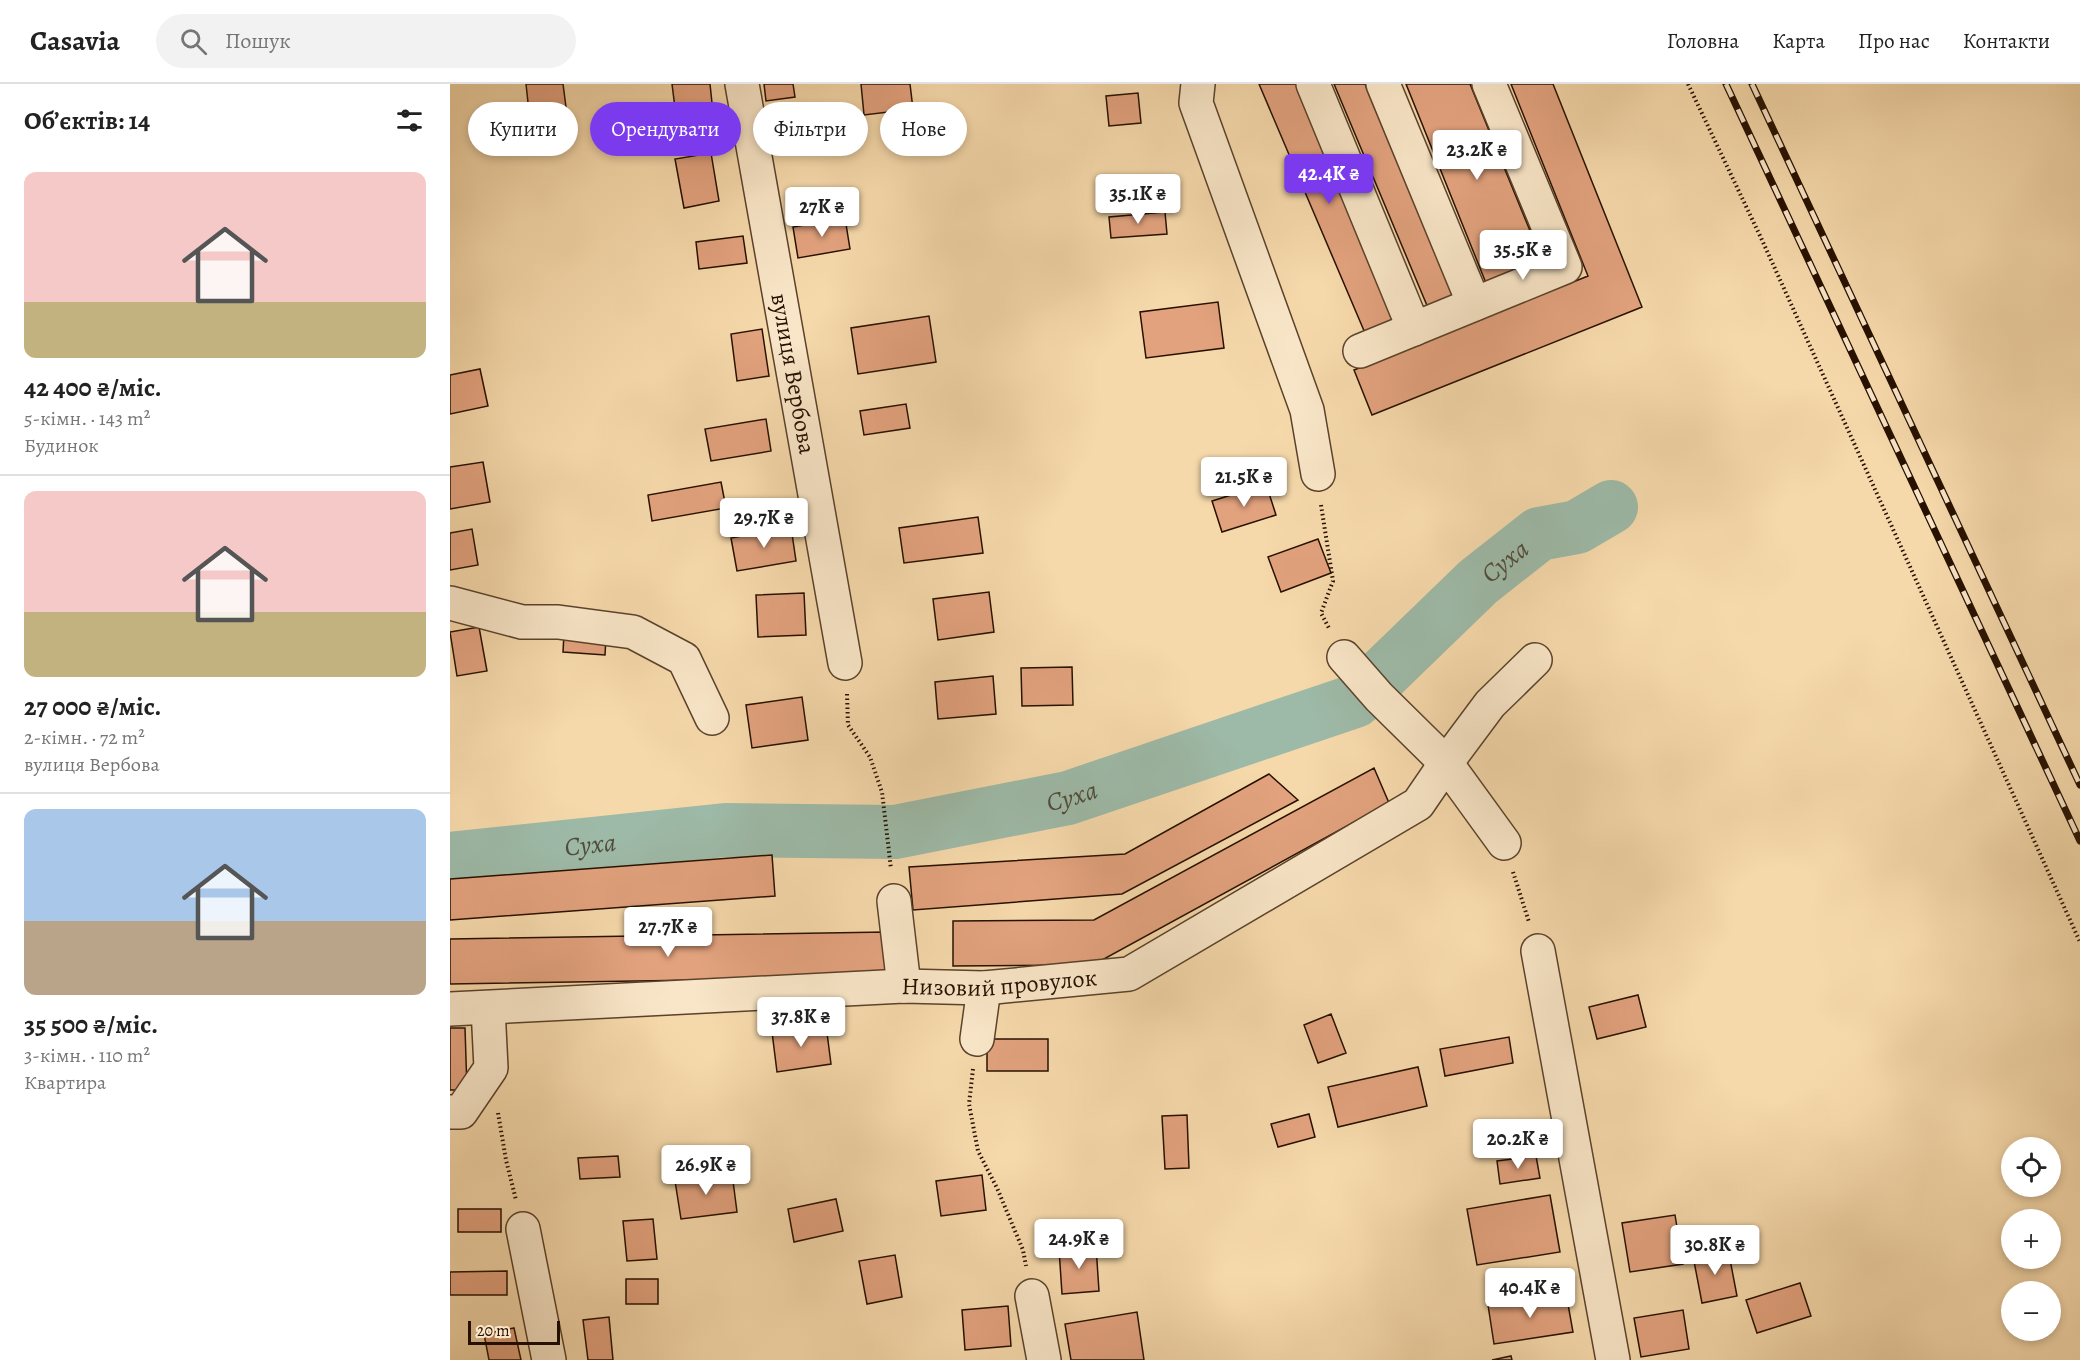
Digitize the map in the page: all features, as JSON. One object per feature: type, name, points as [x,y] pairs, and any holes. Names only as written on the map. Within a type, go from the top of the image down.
[{"type":"street","name":"вулиця Вербова","points":[[742,84],[845,675]]},
{"type":"street","points":[[1198,84],[1196,103],[1307,410],[1318,474]]},
{"type":"street","points":[[1313,84],[1414,329]]},
{"type":"street","points":[[1383,84],[1474,304]]},
{"type":"street","points":[[1360,351],[1565,267],[1489,84]]},
{"type":"street","points":[[450,603],[522,622],[558,622],[633,633],[684,659],[712,718]]},
{"type":"street","points":[[1344,657],[1373,691],[1446,763],[1504,843]]},
{"type":"street","name":"Низовий провулок","points":[[450,1009],[904,986],[984,988],[1129,974],[1418,804],[1491,704],[1535,660]]},
{"type":"street","points":[[894,901],[904,986]]},
{"type":"street","points":[[1538,951],[1613,1360]]},
{"type":"street","points":[[977,1039],[984,988]]},
{"type":"street","points":[[450,1112],[460,1112],[490,1068],[488,1008]]},
{"type":"street","points":[[523,1229],[549,1360]]},
{"type":"street","points":[[1032,1296],[1044,1360]]},
{"type":"path","points":[[1688,84],[1776,272],[2080,942]]},
{"type":"path","points":[[1318,474],[1323,524],[1333,581],[1321,613],[1344,657]]},
{"type":"path","points":[[845,675],[849,725],[870,758],[882,792],[888,836]]},
{"type":"path","points":[[1504,843],[1538,951]]},
{"type":"path","points":[[977,1039],[969,1104],[978,1151],[997,1188],[1023,1250],[1032,1296]]},
{"type":"path","points":[[506,1160],[523,1229]]},
{"type":"building","points":[[526,84],[563,84],[565,102],[528,102]]},
{"type":"building","points":[[672,84],[710,84],[712,102],[674,102]]},
{"type":"building","points":[[764,84],[793,84],[795,97],[766,101]]},
{"type":"building","points":[[861,84],[910,84],[912,102],[880,102],[880,113],[868,115],[868,102],[863,102]]},
{"type":"building","points":[[1259,84],[1296,84],[1396,320],[1365,333]]},
{"type":"building","points":[[1334,84],[1365,84],[1457,304],[1431,315]]},
{"type":"building","points":[[1406,84],[1470,84],[1544,265],[1488,288]]},
{"type":"building","points":[[1511,84],[1553,84],[1642,307],[1372,415],[1354,370],[1588,276]]},
{"type":"building","points":[[1138,93],[1141,123],[1109,126],[1106,96]]},
{"type":"building","points":[[712,156],[719,201],[684,208],[675,159]]},
{"type":"building","points":[[1165,212],[1167,234],[1111,238],[1109,217]]},
{"type":"building","points":[[845,218],[850,249],[798,258],[793,227]]},
{"type":"building","points":[[743,236],[747,263],[699,269],[696,242]]},
{"type":"building","points":[[1218,302],[1224,348],[1146,358],[1140,312]]},
{"type":"building","points":[[929,316],[936,362],[858,374],[851,328]]},
{"type":"building","points":[[762,329],[769,376],[737,381],[731,334]]},
{"type":"building","points":[[480,369],[488,406],[450,414],[450,375]]},
{"type":"building","points":[[906,404],[910,428],[864,435],[860,411]]},
{"type":"building","points":[[766,419],[771,451],[711,461],[705,429]]},
{"type":"building","points":[[483,462],[490,502],[450,509],[450,467]]},
{"type":"building","points":[[721,482],[726,508],[652,521],[648,495]]},
{"type":"building","points":[[1266,484],[1276,515],[1222,532],[1212,501]]},
{"type":"building","points":[[978,517],[983,553],[904,563],[899,528]]},
{"type":"building","points":[[791,527],[796,561],[737,571],[731,538]]},
{"type":"building","points":[[472,529],[478,565],[450,570],[450,533]]},
{"type":"building","points":[[1318,539],[1331,573],[1281,592],[1268,557]]},
{"type":"building","points":[[989,592],[994,632],[938,640],[933,599]]},
{"type":"building","points":[[804,593],[806,635],[758,637],[756,595]]},
{"type":"building","points":[[479,627],[487,671],[457,676],[450,632]]},
{"type":"building","points":[[564,634],[606,637],[605,655],[563,652]]},
{"type":"building","points":[[1072,667],[1073,705],[1022,706],[1021,668]]},
{"type":"building","points":[[993,676],[996,714],[938,719],[935,682]]},
{"type":"building","points":[[802,697],[808,740],[752,748],[746,705]]},
{"type":"building","points":[[1374,768],[1389,803],[1093,965],[953,966],[953,921],[1094,920]]},
{"type":"building","points":[[1269,774],[1298,800],[1122,894],[913,910],[909,867],[1125,854]]},
{"type":"building","points":[[772,855],[775,896],[450,920],[450,879]]},
{"type":"building","points":[[886,932],[887,977],[450,984],[450,939]]},
{"type":"building","points":[[1638,995],[1646,1027],[1597,1039],[1589,1007]]},
{"type":"building","points":[[1331,1014],[1346,1053],[1318,1063],[1304,1025]]},
{"type":"building","points":[[826,1025],[831,1064],[777,1072],[772,1032]]},
{"type":"building","points":[[450,1028],[465,1028],[467,1090],[450,1090]]},
{"type":"building","points":[[1509,1037],[1513,1063],[1445,1076],[1440,1049]]},
{"type":"building","points":[[987,1039],[1048,1039],[1048,1071],[987,1071]]},
{"type":"building","points":[[1418,1067],[1427,1106],[1338,1127],[1328,1087]]},
{"type":"building","points":[[1309,1114],[1315,1137],[1278,1147],[1271,1124]]},
{"type":"building","points":[[1187,1115],[1189,1168],[1165,1169],[1162,1116]]},
{"type":"building","points":[[618,1156],[620,1177],[580,1179],[578,1158]]},
{"type":"building","points":[[1536,1156],[1540,1178],[1500,1184],[1497,1161]]},
{"type":"building","points":[[732,1173],[737,1212],[681,1219],[675,1181]]},
{"type":"building","points":[[982,1175],[986,1210],[941,1216],[936,1181]]},
{"type":"building","points":[[1550,1195],[1560,1252],[1477,1265],[1467,1209]]},
{"type":"building","points":[[836,1199],[843,1231],[794,1242],[788,1209]]},
{"type":"building","points":[[458,1209],[501,1209],[501,1232],[458,1232]]},
{"type":"building","points":[[1675,1215],[1683,1264],[1630,1272],[1622,1223]]},
{"type":"building","points":[[653,1219],[657,1259],[627,1261],[623,1221]]},
{"type":"building","points":[[1096,1246],[1099,1291],[1062,1294],[1059,1249]]},
{"type":"building","points":[[1728,1249],[1737,1296],[1702,1303],[1693,1256]]},
{"type":"building","points":[[895,1255],[902,1297],[867,1304],[859,1261]]},
{"type":"building","points":[[507,1271],[507,1295],[450,1295],[450,1272]]},
{"type":"building","points":[[626,1279],[658,1279],[658,1304],[626,1304]]},
{"type":"building","points":[[1800,1283],[1811,1316],[1757,1333],[1746,1300]]},
{"type":"building","points":[[1566,1293],[1573,1332],[1494,1344],[1488,1305]]},
{"type":"building","points":[[1008,1306],[1011,1346],[965,1350],[962,1310]]},
{"type":"building","points":[[1683,1310],[1689,1349],[1641,1357],[1634,1318]]},
{"type":"building","points":[[1137,1312],[1144,1360],[1071,1360],[1065,1324]]},
{"type":"building","points":[[609,1317],[613,1360],[588,1360],[583,1320]]},
{"type":"building","points":[[514,1328],[521,1360],[489,1360],[484,1334]]},
{"type":"building","points":[[1511,1356],[1512,1360],[1492,1360]]},
{"type":"waterway","name":"Суха","points":[[450,859],[725,830],[895,832],[1068,798],[1355,701],[1478,582],[1539,534],[1577,527],[1611,507]]},
{"type":"railway","points":[[1726,84],[2080,841]]},
{"type":"railway","points":[[1752,84],[2080,785]]}]
